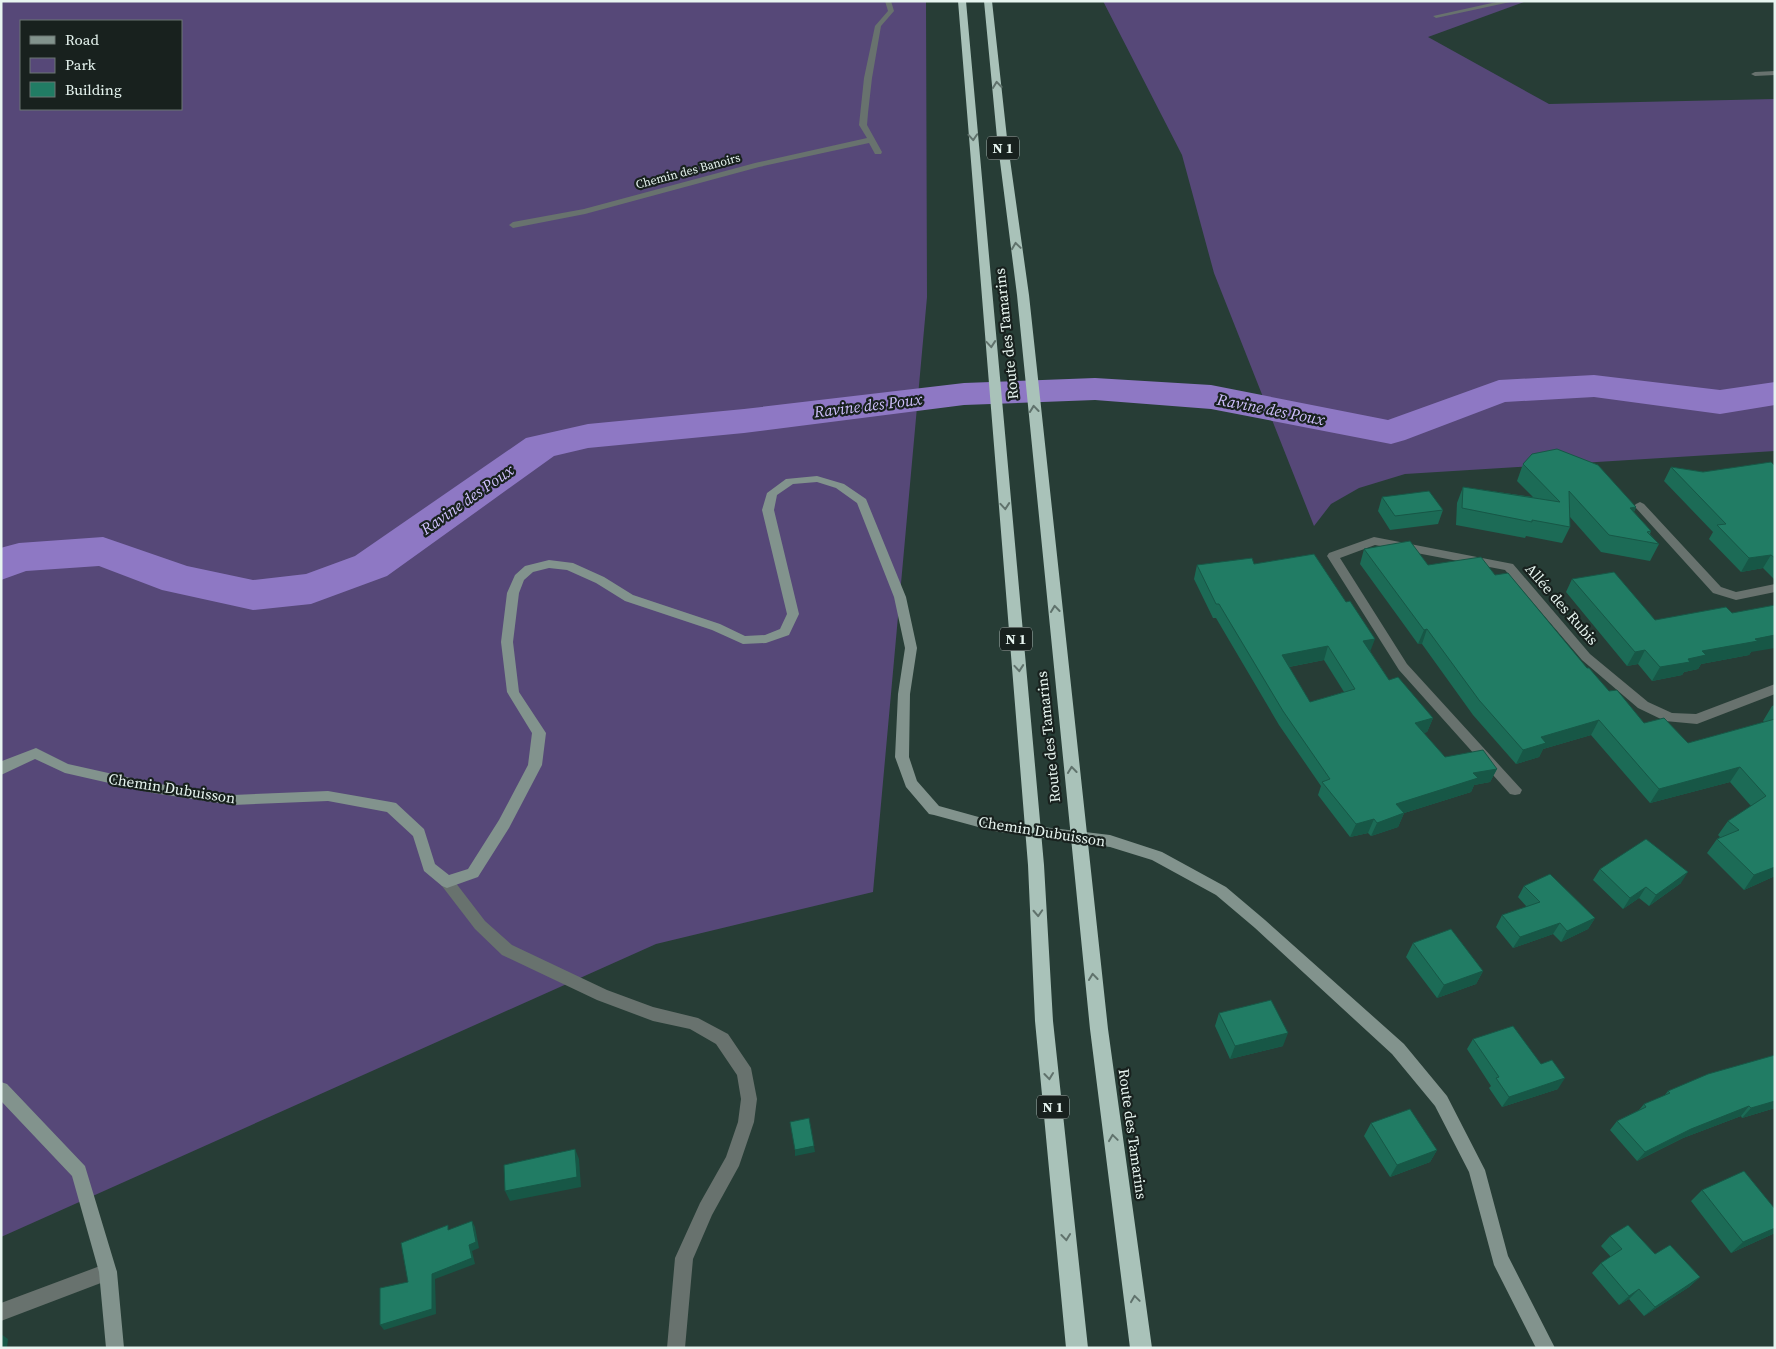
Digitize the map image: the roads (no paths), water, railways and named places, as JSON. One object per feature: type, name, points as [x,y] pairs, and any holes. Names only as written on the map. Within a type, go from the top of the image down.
[{"type":"highway","name":"Route des Tamarins","points":[[962,1],[1036,865],[1044,1021],[1077,1348]]},
{"type":"highway","name":"Route des Tamarins","points":[[988,1],[1002,138],[1023,295],[1099,1029],[1141,1348]]},
{"type":"main road","name":"Chemin Dubuisson","points":[[1,770],[7,764],[36,753],[65,768],[162,790],[233,800],[328,796],[391,807],[419,833],[429,867],[447,882],[473,872],[504,824],[535,765],[539,733],[512,692],[507,642],[513,593],[519,578],[528,569],[549,564],[570,566],[600,580],[629,598],[716,627],[743,640],[766,639],[785,632],[793,614],[768,510],[772,493],[790,481],[817,479],[840,486],[862,501],[900,597],[911,648],[904,694],[902,757],[911,783],[934,810],[993,826],[1110,841],[1157,856],[1221,891],[1398,1049],[1441,1101],[1477,1170],[1500,1259],[1546,1348]]},
{"type":"main road","points":[[1,1089],[79,1172],[108,1272],[115,1348]]},
{"type":"street","points":[[878,152],[863,125],[868,78],[878,26],[891,11],[888,1]]},
{"type":"street","points":[[1436,16],[1512,1]]},
{"type":"street","points":[[1755,74],[1775,73]]},
{"type":"street","name":"Chemin des Banoirs","points":[[513,225],[585,211],[758,165],[870,140]]},
{"type":"street","points":[[1640,506],[1717,590],[1736,596],[1775,588]]},
{"type":"street","name":"Allée des Rubis","points":[[1515,790],[1403,667],[1333,556],[1374,541],[1508,567],[1586,657],[1643,705],[1670,718],[1697,719],[1775,689]]},
{"type":"street","points":[[447,882],[480,925],[507,950],[602,994],[653,1014],[693,1023],[722,1039],[745,1073],[749,1099],[746,1122],[733,1160],[706,1209],[684,1258],[676,1348]]},
{"type":"street","points":[[1,1312],[108,1272]]},
{"type":"waterway","name":"Ravine des Poux","points":[[1,565],[19,557],[103,551],[178,579],[253,595],[311,589],[371,566],[540,447],[588,436],[744,421],[964,394],[1095,389],[1211,397],[1391,432],[1499,391],[1594,386],[1720,402],[1775,393]]}]
